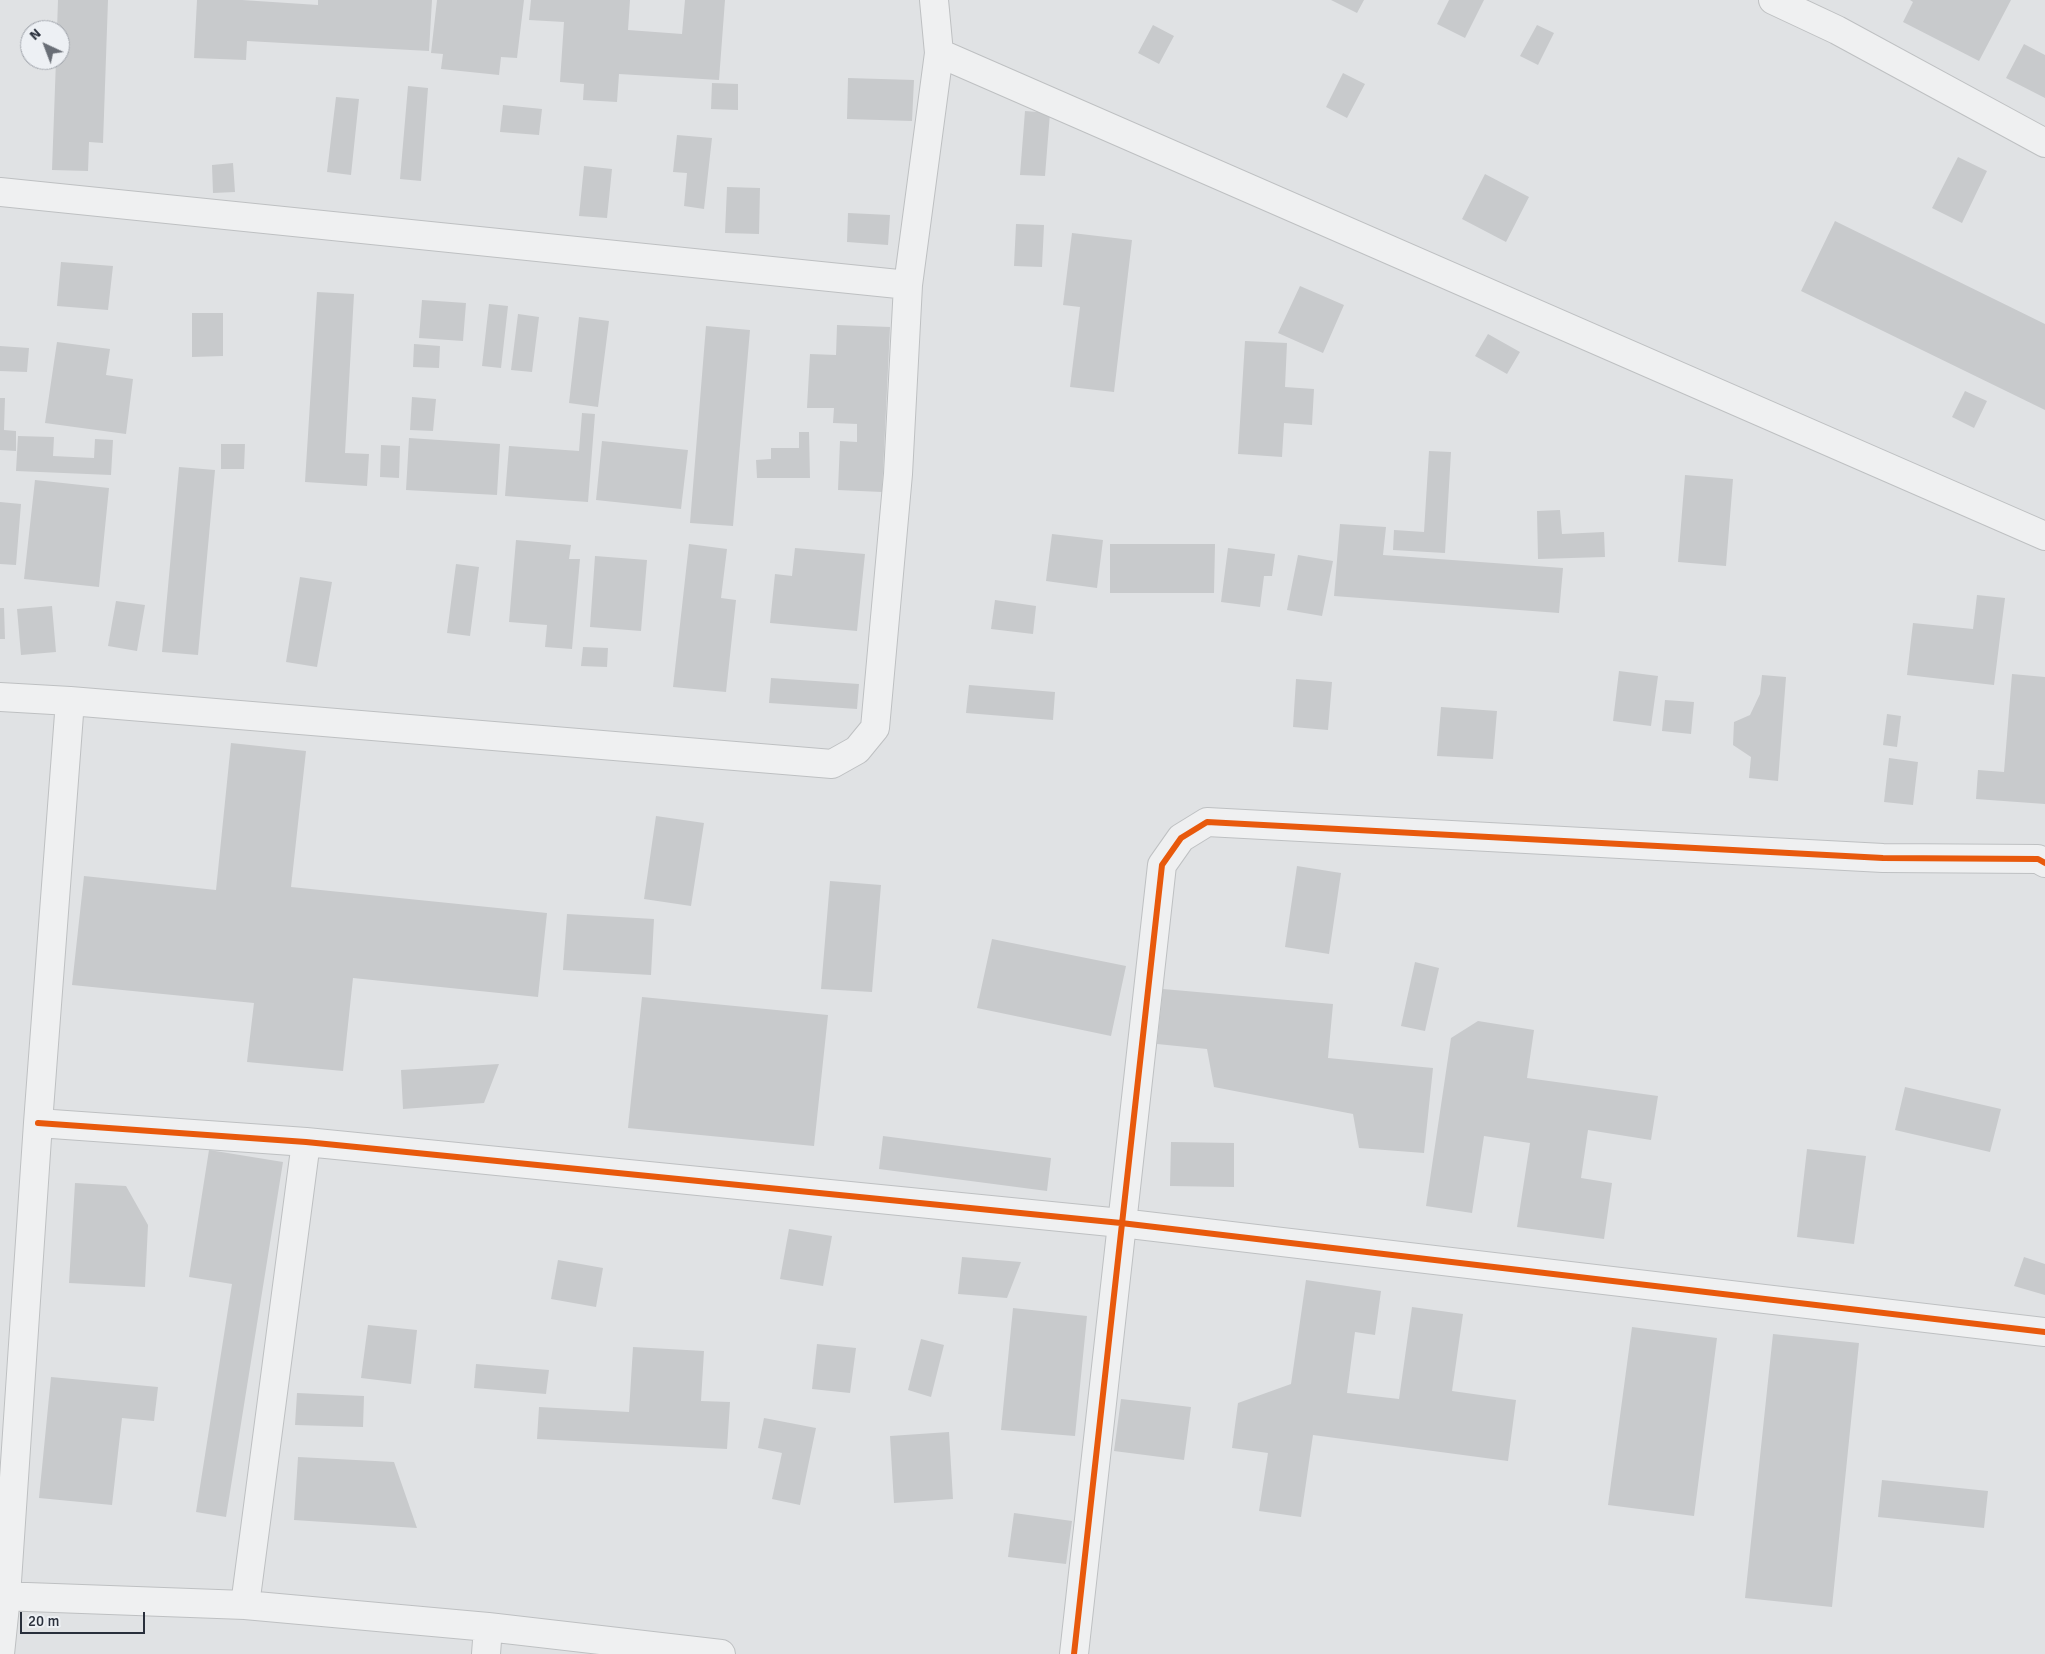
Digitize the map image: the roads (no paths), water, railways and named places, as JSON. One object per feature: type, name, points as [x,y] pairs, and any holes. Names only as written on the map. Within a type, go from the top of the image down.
[{"type":"street","points":[[0,697],[70,700],[832,764],[857,750],[875,728],[898,474],[908,285],[939,53],[934,0]]},
{"type":"street","points":[[1772,0],[1837,30],[2045,143]]},
{"type":"street","points":[[939,53],[2045,536]]},
{"type":"street","points":[[0,192],[908,285]]},
{"type":"street","points":[[0,1654],[70,700]]},
{"type":"street","points":[[1074,1654],[1162,865],[1181,838],[1207,822],[1883,858],[2038,859],[2045,863]]},
{"type":"street","points":[[38,1123],[306,1142],[1122,1223],[2045,1332]]},
{"type":"street","points":[[245,1605],[306,1142]]},
{"type":"street","points":[[3,1596],[245,1605],[487,1641],[721,1654]]}]
